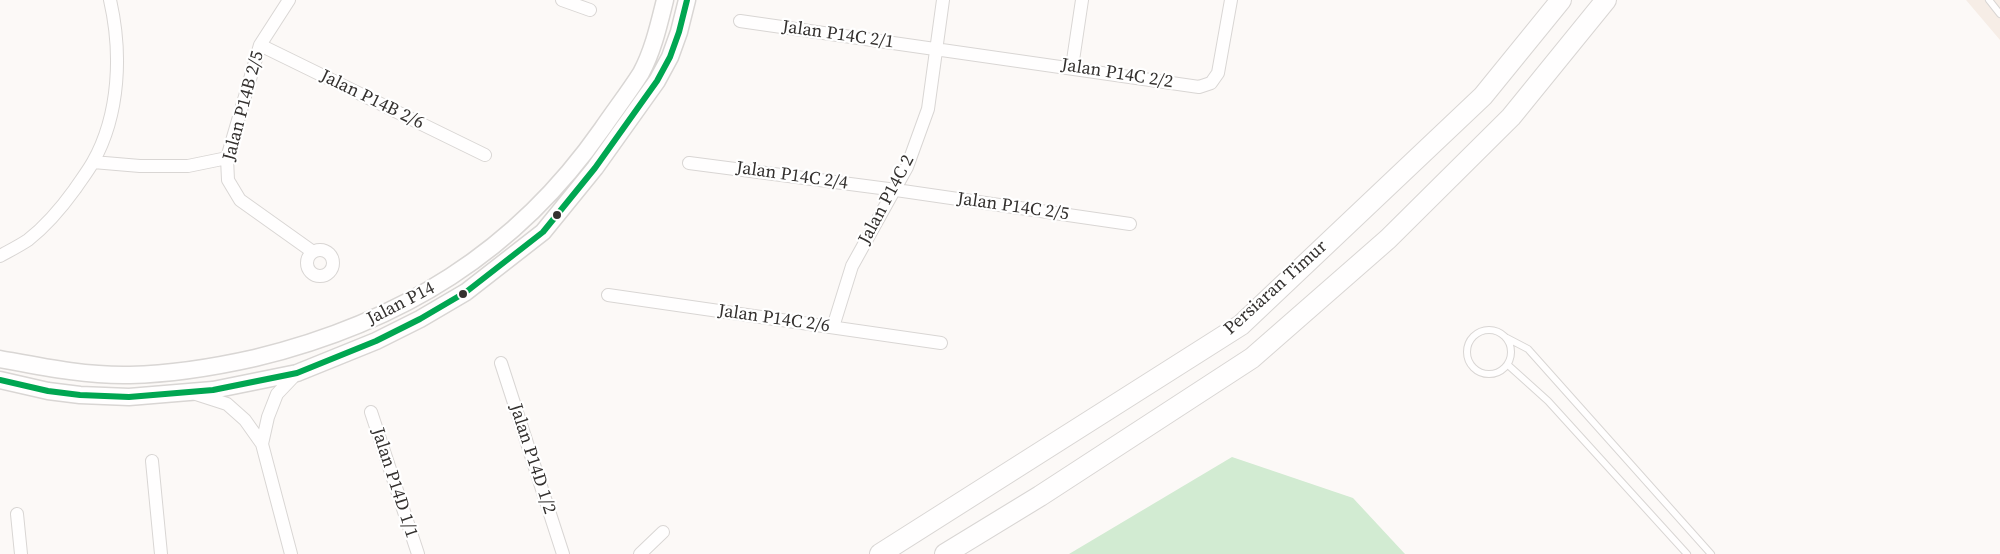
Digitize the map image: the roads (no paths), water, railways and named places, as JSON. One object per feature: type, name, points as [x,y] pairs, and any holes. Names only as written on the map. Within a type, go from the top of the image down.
[{"type":"main road","name":"Jalan P14","points":[[0,359],[79,373],[130,375],[214,368],[294,348],[368,322],[410,302],[452,277],[527,218],[583,156],[641,72],[652,48],[665,0]]},
{"type":"main road","name":"Jalan P14","points":[[0,380],[48,391],[80,395],[129,397],[213,390],[297,373],[376,341],[420,319],[466,292],[543,232],[595,168],[657,81],[670,57],[687,0]]},
{"type":"main road","name":"Persiaran Timur","points":[[880,554],[1241,325],[1483,96],[1561,0]]},
{"type":"main road","name":"Persiaran Timur","points":[[945,554],[1040,496],[1252,358],[1388,239],[1511,117],[1606,0]]},
{"type":"street","points":[[0,256],[29,239],[63,206],[93,162],[107,129],[115,96],[117,56],[114,17],[110,0]]},
{"type":"street","name":"Jalan P14B 2/5","points":[[289,0],[260,45],[227,158],[228,180],[240,200],[313,252]]},
{"type":"street","points":[[562,0],[590,10]]},
{"type":"street","name":"Jalan P14C 2","points":[[833,327],[852,266],[896,190],[928,109],[943,0]]},
{"type":"street","points":[[1072,67],[1082,0]]},
{"type":"street","name":"Jalan P14C 2/2","points":[[936,49],[1199,87],[1211,83],[1218,73],[1231,0]]},
{"type":"street","name":"Jalan P14C 2/1","points":[[740,21],[936,49]]},
{"type":"street","name":"Jalan P14B 2/6","points":[[260,45],[485,155]]},
{"type":"street","points":[[93,162],[140,166],[188,166],[227,158]]},
{"type":"street","name":"Jalan P14C 2/4","points":[[689,163],[896,190]]},
{"type":"street","name":"Jalan P14C 2/5","points":[[896,190],[1130,224]]},
{"type":"street","name":"Jalan P14C 2/6","points":[[608,295],[941,343]]},
{"type":"street","name":"Jalan P14D 1/2","points":[[501,363],[563,554]]},
{"type":"street","points":[[262,444],[268,417],[277,394],[297,373]]},
{"type":"street","points":[[187,391],[227,404],[244,420],[262,444],[291,554]]},
{"type":"street","name":"Jalan P14D 1/1","points":[[371,412],[418,554]]},
{"type":"street","points":[[152,461],[161,554]]},
{"type":"street","points":[[17,514],[21,554]]},
{"type":"street","points":[[640,554],[663,532]]},
{"type":"lane","points":[[1989,0],[2000,14]]},
{"type":"lane","points":[[1507,338],[1512,351],[1508,365],[1497,374],[1483,374],[1471,366],[1466,353],[1470,339],[1481,330],[1495,330],[1528,349],[1711,554]]},
{"type":"lane","points":[[1508,365],[1548,400],[1687,554]]}]
